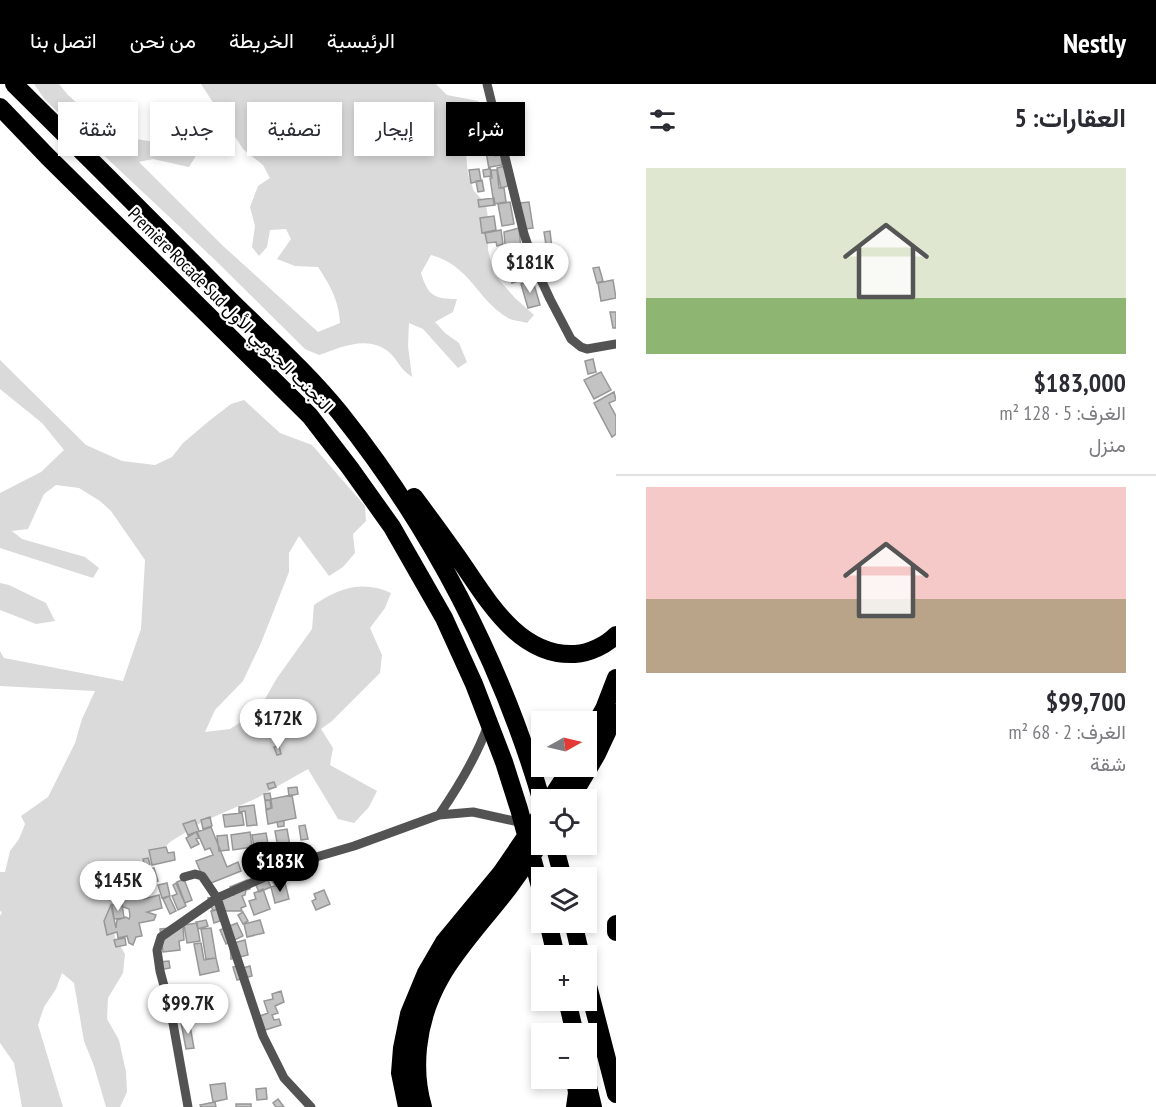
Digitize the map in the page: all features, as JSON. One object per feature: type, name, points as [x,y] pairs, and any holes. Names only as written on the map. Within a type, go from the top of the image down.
[{"type":"highway","name":"Première Rocade Sud التجنب الجنوبي الأول","points":[[14,84],[316,387],[339,412],[374,458],[414,517],[462,605],[506,700],[538,789]]},
{"type":"highway","name":"Première Rocade Sud التجنب الجنوبي الأول","points":[[2,110],[310,416],[392,527],[444,618],[474,684],[504,762],[535,867]]},
{"type":"highway","points":[[339,412],[397,475],[502,618],[520,635],[550,652],[565,654],[581,653],[598,647],[616,635]]},
{"type":"highway","points":[[597,721],[616,678]]},
{"type":"highway","points":[[577,789],[597,754],[616,713]]},
{"type":"highway","points":[[423,1107],[418,1090],[417,1065],[419,1038],[426,1008],[453,956],[504,882],[531,833]]},
{"type":"highway","points":[[407,1107],[400,1074],[402,1048],[409,1014],[426,973],[444,942],[531,853]]},
{"type":"highway","points":[[616,924],[616,932]]},
{"type":"highway","points":[[595,1011],[616,1094]]},
{"type":"highway","points":[[575,1107],[576,1089]]},
{"type":"highway","points":[[589,1089],[594,1107]]},
{"type":"street","points":[[487,84],[524,234],[550,299],[571,339],[581,347],[587,349],[616,344]]},
{"type":"street","points":[[439,815],[461,784],[478,753],[489,723]]},
{"type":"street","points":[[188,1107],[171,1012],[160,971],[157,950],[161,937],[217,898],[299,862],[354,846],[439,815],[473,812],[523,823]]},
{"type":"street","points":[[184,877],[195,874],[202,876],[217,898],[263,1036],[284,1078],[311,1107]]},
{"type":"shaded area","points":[[34,84],[59,84],[76,102],[58,102],[58,112],[45,100]]},
{"type":"shaded area","points":[[201,84],[436,84],[447,95],[478,101],[446,102],[446,156],[466,156],[468,174],[474,191],[486,204],[488,250],[494,274],[534,315],[527,323],[508,318],[488,302],[465,275],[444,260],[431,255],[421,273],[426,286],[437,297],[457,299],[453,312],[435,322],[459,343],[467,362],[458,368],[423,329],[409,323],[408,346],[412,377],[404,371],[390,353],[373,344],[355,344],[319,355],[305,349],[105,156],[138,156],[138,139],[150,141],[150,156],[196,156],[189,167],[153,159],[139,162],[222,245],[318,332],[340,323],[333,294],[318,267],[295,266],[277,259],[291,239],[286,229],[270,230],[267,247],[259,256],[252,247],[255,226],[250,207],[258,186],[270,178],[263,165],[252,156],[342,156],[342,102],[247,102],[247,152],[235,137],[235,102],[213,102]]},
{"type":"shaded area","points":[[0,360],[86,445],[122,461],[155,465],[172,457],[183,443],[209,421],[231,404],[244,400],[280,433],[312,445],[365,506],[366,521],[353,534],[355,553],[343,567],[329,576],[299,536],[289,553],[289,572],[261,643],[243,681],[215,710],[205,732],[230,729],[258,711],[277,678],[312,629],[314,605],[332,594],[351,588],[370,587],[391,593],[385,608],[370,628],[382,655],[380,673],[321,729],[333,748],[330,765],[377,791],[369,807],[354,823],[338,819],[308,769],[257,798],[202,822],[170,842],[146,866],[112,923],[115,937],[125,954],[123,973],[108,998],[107,1019],[119,1040],[126,1072],[127,1092],[120,1107],[106,1107],[84,1041],[74,983],[62,973],[56,989],[44,1007],[38,1025],[63,1107],[22,1107],[14,1063],[0,1043],[0,916],[2,912],[0,911],[0,872],[5,872],[10,851],[19,839],[25,824],[21,816],[48,797],[75,743],[82,719],[95,691],[0,686],[0,651],[4,658],[123,681],[141,629],[145,560],[111,511],[100,501],[79,488],[56,485],[44,494],[28,529],[12,531],[22,539],[85,557],[99,568],[93,578],[0,548],[0,493],[41,472],[64,450],[42,423],[0,389]]},
{"type":"shaded area","points":[[0,583],[46,603],[55,621],[36,624],[0,610]]},
{"type":"building","points":[[487,156],[501,156],[502,165],[490,167],[491,176],[484,177],[483,170],[489,169]]},
{"type":"building","points":[[505,166],[508,186],[501,188],[497,168]]},
{"type":"building","points":[[479,169],[481,181],[471,183],[469,170]]},
{"type":"building","points":[[491,170],[497,170],[499,188],[504,188],[506,202],[494,204]]},
{"type":"building","points":[[482,180],[484,191],[478,192],[476,181]]},
{"type":"building","points":[[494,198],[495,205],[479,207],[478,200]]},
{"type":"building","points":[[510,202],[514,224],[502,226],[498,204]]},
{"type":"building","points":[[529,202],[533,228],[525,229],[520,203]]},
{"type":"building","points":[[494,216],[496,230],[482,233],[480,218]]},
{"type":"building","points":[[519,228],[521,250],[511,251],[510,244],[505,244],[504,232]]},
{"type":"building","points":[[501,230],[503,244],[497,246],[496,242],[487,243],[485,233]]},
{"type":"building","points":[[550,231],[553,257],[548,258],[544,232]]},
{"type":"building","points":[[503,251],[504,257],[497,258],[496,252]]},
{"type":"building","points":[[522,253],[526,266],[517,268],[521,280],[512,283],[505,258]]},
{"type":"building","points":[[599,267],[603,281],[597,283],[593,268]]},
{"type":"building","points":[[613,280],[616,298],[601,301],[598,283]]},
{"type":"building","points":[[533,281],[540,305],[528,308],[521,284]]},
{"type":"building","points":[[610,312],[616,312],[616,328],[613,328]]},
{"type":"building","points":[[593,359],[596,372],[588,374],[585,361]]},
{"type":"building","points":[[601,372],[611,390],[594,399],[584,380]]},
{"type":"building","points":[[614,392],[616,400],[609,403],[616,416],[616,434],[612,437],[594,403]]},
{"type":"building","points":[[279,746],[281,754],[277,755],[274,747]]},
{"type":"building","points":[[274,782],[276,787],[269,789],[267,784]]},
{"type":"building","points":[[297,787],[298,794],[289,796],[288,788]]},
{"type":"building","points":[[270,793],[271,800],[265,801],[264,794]]},
{"type":"building","points":[[292,795],[296,818],[268,824],[266,810],[272,808],[271,799]]},
{"type":"building","points":[[265,800],[270,800],[271,808],[266,809]]},
{"type":"building","points":[[254,805],[257,825],[247,826],[245,811],[239,812],[239,807]]},
{"type":"building","points":[[242,813],[244,825],[225,827],[223,815]]},
{"type":"building","points":[[210,817],[212,826],[203,829],[201,820]]},
{"type":"building","points":[[195,820],[199,831],[188,835],[183,824]]},
{"type":"building","points":[[284,821],[284,826],[278,827],[277,822]]},
{"type":"building","points":[[305,825],[308,839],[301,840],[299,826]]},
{"type":"building","points":[[211,827],[227,867],[238,862],[241,871],[206,885],[196,861],[213,855],[210,848],[205,850],[197,832]]},
{"type":"building","points":[[287,829],[290,846],[278,848],[275,831]]},
{"type":"building","points":[[196,832],[199,844],[191,848],[186,838]]},
{"type":"building","points":[[250,832],[252,847],[233,850],[231,835]]},
{"type":"building","points":[[266,833],[268,844],[254,847],[252,835]]},
{"type":"building","points":[[227,835],[229,850],[219,851],[217,836]]},
{"type":"building","points":[[166,847],[168,853],[174,852],[175,860],[152,865],[149,850]]},
{"type":"building","points":[[148,858],[150,864],[145,866],[143,859]]},
{"type":"building","points":[[154,868],[158,881],[137,886],[134,873]]},
{"type":"building","points":[[277,877],[281,882],[276,886],[272,881]]},
{"type":"building","points":[[267,878],[271,887],[259,892],[255,883]]},
{"type":"building","points":[[184,879],[192,900],[185,903],[177,882]]},
{"type":"building","points":[[247,880],[250,889],[246,890],[245,895],[242,896],[246,906],[241,908],[242,911],[221,911],[220,908],[213,911],[208,898],[234,895],[230,887]]},
{"type":"building","points":[[167,883],[170,896],[162,898],[158,885]]},
{"type":"building","points":[[176,883],[186,906],[178,910],[172,896],[177,894],[173,885]]},
{"type":"building","points":[[285,883],[289,899],[275,903],[271,887]]},
{"type":"building","points":[[141,887],[144,899],[159,895],[162,908],[147,912],[156,915],[154,920],[139,923],[142,936],[136,937],[133,945],[129,943],[127,936],[118,938],[117,932],[107,935],[104,921],[111,905],[116,928],[117,920],[126,917],[129,919],[130,916],[129,909],[121,906],[120,900],[126,899],[124,891]]},
{"type":"building","points":[[263,889],[270,909],[254,915],[249,901],[256,899],[254,893]]},
{"type":"building","points":[[324,890],[330,904],[316,910],[312,901],[316,899],[314,894]]},
{"type":"building","points":[[169,896],[176,911],[170,914],[163,899]]},
{"type":"building","points":[[122,904],[124,918],[114,919],[112,905]]},
{"type":"building","points":[[217,909],[220,921],[214,923],[211,911]]},
{"type":"building","points":[[243,912],[248,921],[243,924],[238,915]]},
{"type":"building","points":[[206,920],[208,926],[198,929],[196,922]]},
{"type":"building","points":[[260,920],[264,933],[247,937],[244,924]]},
{"type":"building","points":[[197,923],[200,941],[187,943],[184,925]]},
{"type":"building","points":[[237,923],[243,936],[226,944],[220,930]]},
{"type":"building","points":[[183,927],[184,940],[179,941],[180,950],[163,952],[160,929]]},
{"type":"building","points":[[211,928],[216,958],[206,959],[201,929]]},
{"type":"building","points":[[125,938],[126,945],[116,947],[114,940]]},
{"type":"building","points":[[245,940],[248,955],[231,959],[230,944]]},
{"type":"building","points":[[201,943],[204,960],[216,958],[219,971],[200,975],[194,944]]},
{"type":"building","points":[[169,961],[170,968],[159,970],[158,962]]},
{"type":"building","points":[[242,965],[243,968],[250,966],[252,976],[237,980],[233,967]]},
{"type":"building","points":[[281,991],[284,1002],[275,1006],[278,1013],[272,1015],[274,1020],[279,1019],[281,1025],[265,1030],[260,1016],[268,1013],[264,1001],[273,999],[272,994]]},
{"type":"building","points":[[189,1020],[194,1048],[186,1049],[181,1022]]},
{"type":"building","points":[[225,1083],[227,1099],[213,1102],[210,1085]]},
{"type":"building","points":[[266,1088],[267,1099],[257,1100],[256,1089]]},
{"type":"building","points":[[278,1099],[284,1107],[276,1107],[273,1103]]},
{"type":"building","points":[[215,1102],[216,1107],[201,1107],[200,1105]]},
{"type":"building","points":[[236,1104],[251,1104],[251,1107],[236,1107]]}]
